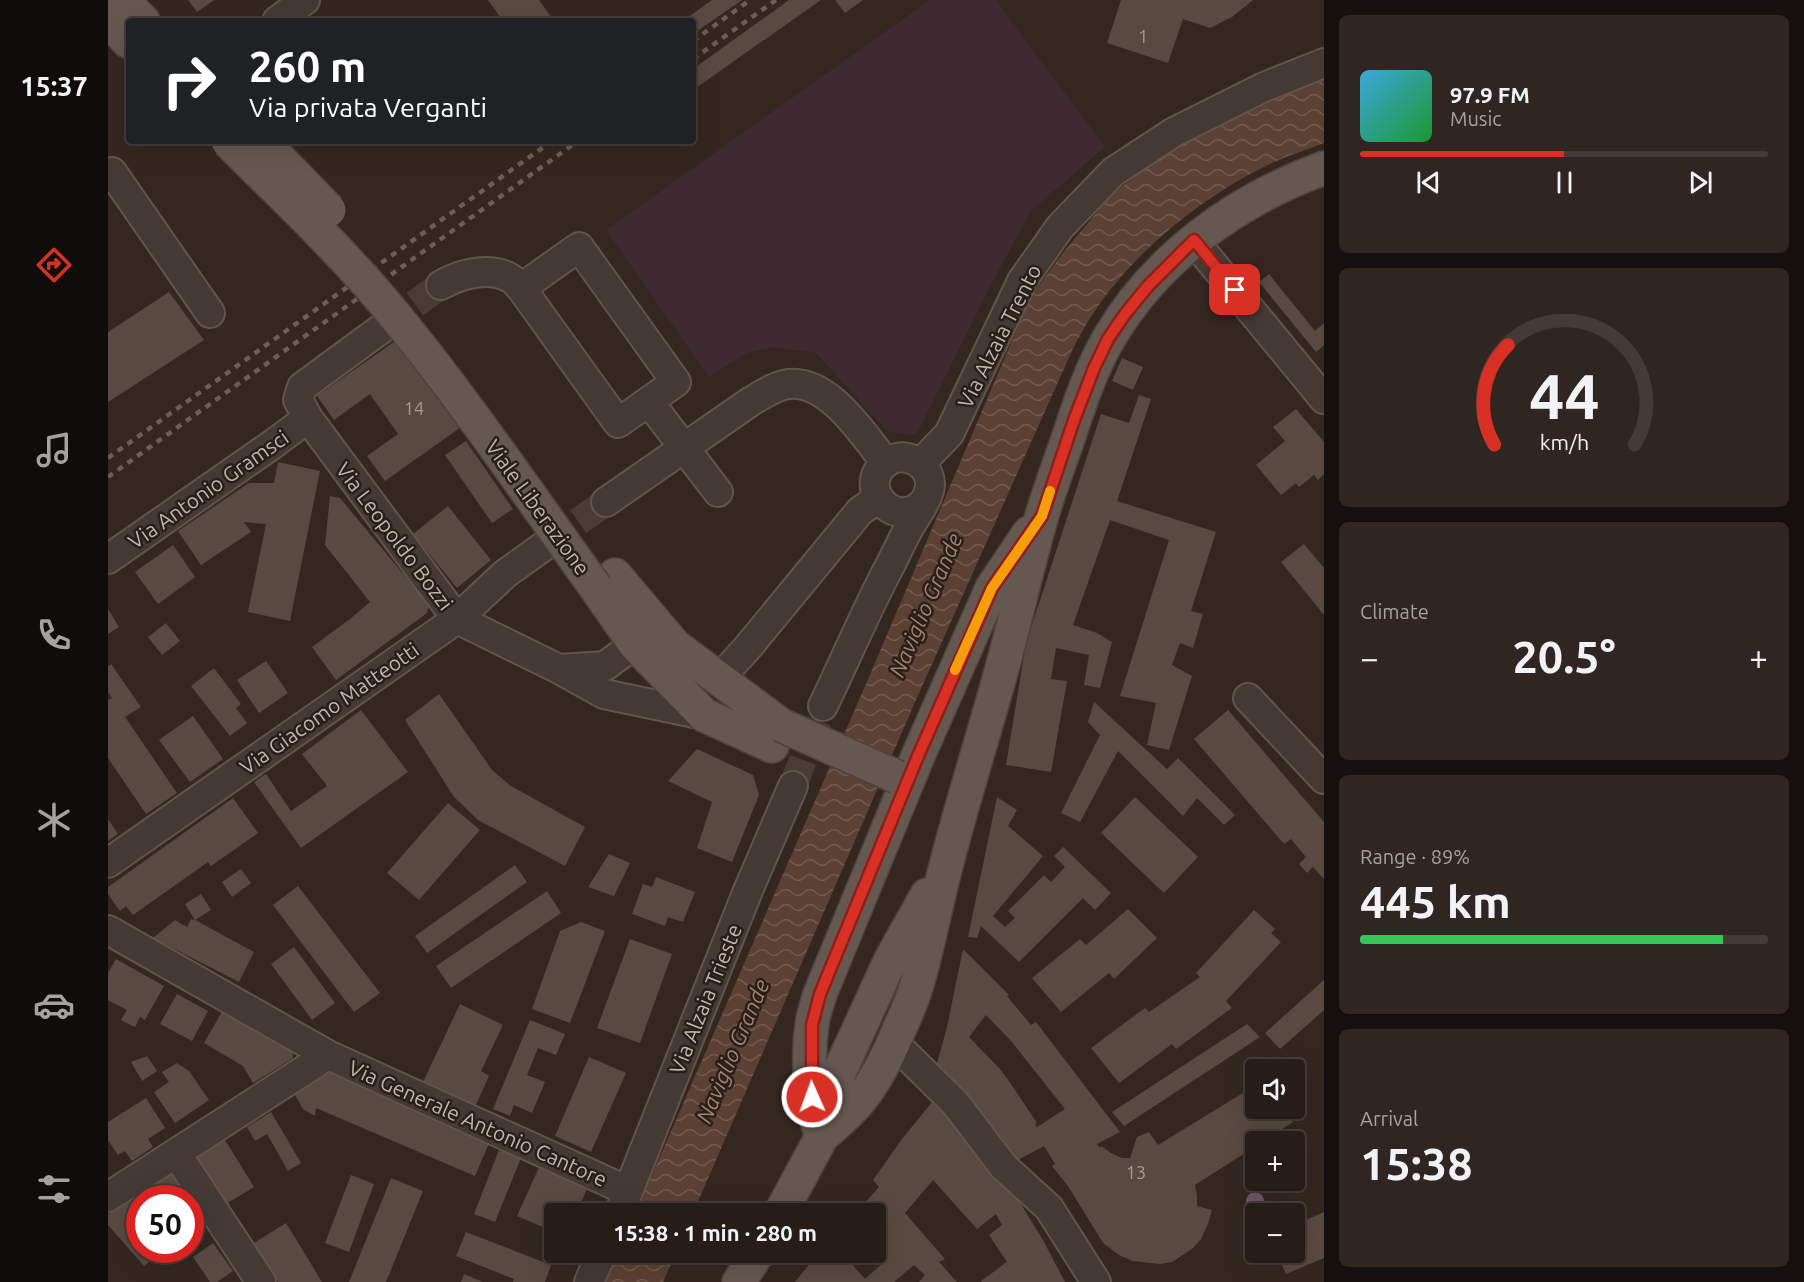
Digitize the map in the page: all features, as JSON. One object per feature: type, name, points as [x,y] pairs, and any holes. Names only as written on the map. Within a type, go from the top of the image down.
[{"type":"main road","points":[[122,0],[140,18]]},
{"type":"main road","points":[[108,21],[126,39]]},
{"type":"main road","name":"Viale Liberazione","points":[[231,144],[355,270],[397,318],[606,581],[675,646],[718,679],[777,735]]},
{"type":"main road","name":"Viale Liberazione","points":[[264,144],[339,220],[412,304],[485,396],[606,581],[635,644],[704,715],[777,735],[898,789]]},
{"type":"main road","points":[[822,1136],[841,1120],[874,1082],[894,1043],[917,986],[947,861],[1004,662],[1042,516],[1074,420],[1108,339],[1148,286],[1194,240],[1221,219],[1248,203],[1324,168]]},
{"type":"main road","points":[[822,1136],[816,1122],[812,1097],[812,1025],[820,994],[898,789],[992,588],[1042,516]]},
{"type":"main road","points":[[786,1203],[822,1136],[825,1111],[832,1088],[891,959],[947,861]]},
{"type":"main road","points":[[739,1282],[751,1263]]},
{"type":"street","points":[[281,18],[305,0]]},
{"type":"street","name":"Via Alzaia Trento","points":[[920,464],[949,434],[1022,281],[1059,227],[1113,172],[1173,132],[1264,87],[1324,63]]},
{"type":"street","points":[[109,171],[210,313]]},
{"type":"street","points":[[1194,240],[1324,399]]},
{"type":"street","points":[[441,285],[453,278],[487,273],[511,278],[521,288],[618,423],[676,382],[579,247],[521,288]]},
{"type":"street","points":[[308,418],[297,400],[302,387],[381,329]]},
{"type":"street","points":[[606,502],[750,402],[786,384],[799,384],[817,389],[834,402],[886,463]]},
{"type":"street","points":[[649,402],[718,492]]},
{"type":"street","name":"Via Antonio Gramsci","points":[[108,559],[308,418]]},
{"type":"street","name":"Via Leopoldo Bozzi","points":[[308,418],[457,619],[559,669],[604,694],[704,715]]},
{"type":"street","points":[[823,706],[880,584],[927,497],[930,486],[928,474],[915,460],[903,457],[891,460],[881,468],[875,486],[879,498],[887,508],[902,513],[914,510],[924,502]]},
{"type":"street","points":[[718,679],[748,647],[860,511],[879,498]]},
{"type":"street","name":"Via Giacomo Matteotti","points":[[108,863],[457,619],[505,574],[544,546]]},
{"type":"street","name":"Via Leopoldo Bozzi","points":[[559,669],[605,666],[635,644]]},
{"type":"street","points":[[1248,698],[1324,778]]},
{"type":"street","name":"Via Alzaia Trieste","points":[[624,1202],[747,893],[793,786]]},
{"type":"street","name":"Via Generale Antonio Cantore","points":[[108,930],[328,1055],[624,1202]]},
{"type":"street","points":[[894,1043],[956,1104],[1003,1166],[1049,1208],[1096,1282]]},
{"type":"street","points":[[108,1197],[328,1055]]},
{"type":"street","points":[[176,1153],[261,1282]]},
{"type":"street","points":[[589,1282],[597,1263]]},
{"type":"shaded area","points":[[930,0],[996,0],[1105,147],[1031,211],[987,292],[915,435],[888,432],[816,353],[772,347],[747,353],[709,377],[606,230]]},
{"type":"water","name":"Naviglio Grande","points":[[1324,78],[1324,143],[1278,160],[1245,177],[1191,213],[1140,256],[1098,306],[1082,332],[916,700],[697,1203],[640,1203],[869,677],[1030,298],[1062,254],[1112,194],[1173,148],[1245,111]]},
{"type":"water","points":[[613,1263],[672,1263],[663,1282],[605,1282]]},
{"type":"building","points":[[188,0],[214,0],[197,12]]},
{"type":"building","points":[[488,0],[539,0],[552,18],[501,18]]},
{"type":"building","points":[[712,0],[742,0],[696,32],[696,18],[687,18]]},
{"type":"building","points":[[789,0],[821,0],[696,88],[696,67]]},
{"type":"building","points":[[835,0],[863,0],[845,13]]},
{"type":"building","points":[[1121,0],[1253,0],[1232,17],[1210,28],[1183,19],[1168,63],[1107,43]]},
{"type":"building","points":[[1269,274],[1315,331],[1324,323],[1324,345],[1316,352],[1259,282]]},
{"type":"building","points":[[169,292],[204,340],[108,402],[108,332]]},
{"type":"building","points":[[398,339],[461,427],[385,481],[367,456],[398,434],[370,394],[334,420],[317,396]]},
{"type":"building","points":[[1122,358],[1143,367],[1133,390],[1112,381]]},
{"type":"building","points":[[1139,395],[1151,399],[1117,501],[1216,532],[1191,611],[1203,614],[1193,648],[1180,643],[1172,665],[1192,676],[1169,750],[1147,745],[1156,703],[1120,696],[1169,540],[1110,520],[1073,625],[1097,633],[1112,642],[1100,688],[1084,685],[1089,655],[1056,648],[1051,679],[1067,681],[1051,772],[1006,765],[1026,643],[1101,414],[1129,423]]},
{"type":"building","points":[[1296,409],[1324,442],[1324,474],[1318,480],[1314,475],[1299,487],[1296,483],[1281,495],[1256,465],[1285,441],[1273,427]]},
{"type":"building","points":[[466,441],[513,509],[492,523],[445,455]]},
{"type":"building","points":[[278,462],[320,471],[290,621],[248,612],[266,524],[244,522],[251,532],[201,565],[178,531],[249,483],[274,483]]},
{"type":"building","points":[[330,496],[340,498],[429,605],[427,613],[336,680],[312,647],[370,602],[325,545]]},
{"type":"building","points":[[448,506],[491,560],[457,588],[413,534]]},
{"type":"building","points":[[1304,544],[1324,568],[1324,615],[1281,562]]},
{"type":"building","points":[[173,545],[195,577],[158,604],[135,572]]},
{"type":"building","points":[[108,609],[119,627],[108,634]]},
{"type":"building","points":[[166,623],[180,641],[162,655],[148,637]]},
{"type":"building","points":[[266,661],[288,693],[259,713],[237,680]]},
{"type":"building","points":[[111,664],[141,707],[125,717],[177,793],[146,814],[108,758],[108,700],[112,698],[108,692],[108,666]]},
{"type":"building","points":[[214,668],[241,704],[236,708],[247,723],[230,736],[191,686]]},
{"type":"building","points":[[439,694],[492,770],[511,786],[585,827],[565,866],[478,820],[454,797],[405,720]]},
{"type":"building","points":[[1094,702],[1167,769],[1178,758],[1235,815],[1224,825],[1197,798],[1183,816],[1118,751],[1080,822],[1061,813],[1100,735],[1088,722]]},
{"type":"building","points":[[361,710],[408,772],[301,848],[254,782],[266,774],[291,811],[327,786],[302,754]]},
{"type":"building","points":[[1228,710],[1324,822],[1324,879],[1313,867],[1307,873],[1299,864],[1306,857],[1291,839],[1284,844],[1194,739]]},
{"type":"building","points":[[193,716],[223,759],[190,782],[159,740]]},
{"type":"building","points":[[697,749],[753,775],[759,795],[732,862],[697,848],[712,802],[668,781]]},
{"type":"building","points":[[997,797],[1017,810],[1008,826],[1043,856],[993,916],[1005,927],[1015,918],[1008,911],[1044,875],[1051,882],[1065,867],[1054,856],[1063,847],[1111,893],[1095,910],[1083,898],[1019,962],[981,926],[977,938],[968,937]]},
{"type":"building","points":[[1135,797],[1198,857],[1164,893],[1101,833]]},
{"type":"building","points":[[233,798],[258,833],[211,866],[208,862],[133,915],[126,906],[120,911],[108,894],[108,887]]},
{"type":"building","points":[[448,803],[480,830],[419,900],[387,873]]},
{"type":"building","points":[[108,819],[118,834],[108,841]]},
{"type":"building","points":[[609,854],[630,863],[614,896],[588,887]]},
{"type":"building","points":[[515,865],[527,882],[427,953],[415,936]]},
{"type":"building","points":[[241,869],[251,883],[232,897],[222,882]]},
{"type":"building","points":[[656,877],[695,892],[683,922],[668,917],[665,926],[632,914],[643,884],[652,887]]},
{"type":"building","points":[[298,886],[380,993],[354,1012],[273,905]]},
{"type":"building","points":[[547,891],[561,913],[451,988],[436,966]]},
{"type":"building","points":[[201,894],[211,910],[195,920],[185,904]]},
{"type":"building","points":[[1128,909],[1157,938],[1114,979],[1109,973],[1061,1012],[1032,978],[1080,939],[1086,945]]},
{"type":"building","points":[[1254,910],[1275,929],[1271,933],[1281,942],[1226,1001],[1232,1008],[1176,1049],[1172,1044],[1119,1083],[1091,1048],[1145,1008],[1149,1012],[1200,977],[1196,973]]},
{"type":"building","points":[[191,919],[254,952],[239,982],[153,938],[175,920],[187,927]]},
{"type":"building","points":[[581,922],[605,931],[570,1023],[532,1009],[560,931]]},
{"type":"building","points":[[630,939],[672,954],[640,1043],[597,1028]]},
{"type":"building","points":[[294,947],[335,1003],[312,1020],[271,964]]},
{"type":"building","points":[[963,949],[1009,995],[1007,996],[1031,1025],[1036,1022],[1120,1132],[1097,1144],[1100,1148],[1101,1146],[1122,1158],[1130,1158],[1137,1137],[1149,1132],[1158,1145],[1245,1092],[1245,1119],[1291,1119],[1293,1122],[1279,1131],[1245,1131],[1245,1153],[1195,1185],[1197,1206],[1212,1210],[1201,1239],[1192,1249],[1172,1262],[1160,1264],[1133,1261],[1119,1255],[1103,1243],[1068,1186],[1052,1166],[1055,1164],[1044,1146],[1012,1163],[936,1067],[947,1027]],"holes":[[[986,1015],[1011,1041],[1065,1109],[1037,1127],[1035,1124],[1037,1123],[1000,1069],[969,1037]]]},
{"type":"building","points":[[116,959],[164,986],[145,1020],[140,1017],[135,1027],[121,1020],[127,1010],[108,1000],[108,973]]},
{"type":"building","points":[[1324,980],[1324,1010],[1280,1049],[1265,1033]]},
{"type":"building","points":[[177,994],[208,1011],[192,1041],[160,1024]]},
{"type":"building","points":[[460,1004],[503,1025],[481,1071],[489,1076],[475,1107],[423,1082]]},
{"type":"building","points":[[223,1010],[292,1047],[293,1058],[253,1083],[243,1066],[204,1043]]},
{"type":"building","points":[[530,1020],[565,1034],[556,1055],[538,1048],[527,1075],[545,1082],[532,1113],[514,1105],[510,1116],[493,1109]]},
{"type":"building","points":[[1247,1024],[1260,1037],[1124,1126],[1112,1112]]},
{"type":"building","points":[[147,1056],[157,1071],[142,1081],[131,1062]]},
{"type":"building","points":[[589,1057],[626,1073],[591,1152],[555,1136]]},
{"type":"building","points":[[177,1063],[189,1071],[209,1100],[175,1123],[154,1092],[169,1082],[162,1072]]},
{"type":"building","points":[[330,1068],[394,1101],[490,1141],[475,1176],[316,1108],[315,1116],[303,1109],[295,1095]]},
{"type":"building","points":[[937,1096],[998,1167],[1043,1240],[1065,1282],[982,1282],[1007,1262],[989,1235],[1002,1225],[996,1214],[977,1229],[933,1180],[905,1213],[945,1259],[939,1262],[957,1282],[919,1282],[925,1275],[914,1265],[894,1282],[795,1282],[810,1263],[851,1263],[865,1279],[883,1263],[886,1263],[886,1203],[865,1203],[879,1187],[873,1180]]},
{"type":"building","points":[[146,1098],[165,1128],[148,1139],[153,1147],[132,1161],[125,1151],[118,1155],[108,1140],[108,1122]]},
{"type":"building","points":[[271,1112],[301,1163],[288,1171],[267,1134],[255,1141],[247,1127]]},
{"type":"building","points":[[225,1140],[254,1187],[226,1204],[197,1157]]},
{"type":"building","points":[[499,1150],[521,1158],[495,1222],[474,1214]]},
{"type":"building","points":[[541,1163],[589,1184],[581,1203],[544,1203],[544,1227],[517,1216]]},
{"type":"building","points":[[170,1172],[178,1185],[151,1185]]},
{"type":"building","points":[[351,1175],[374,1184],[349,1252],[325,1243]]},
{"type":"building","points":[[391,1178],[423,1191],[386,1282],[349,1282]]},
{"type":"building","points":[[126,1202],[126,1246],[108,1225],[108,1214]]},
{"type":"building","points":[[1324,1212],[1324,1258],[1286,1274],[1281,1263],[1305,1263],[1305,1220]]},
{"type":"building","points":[[286,1223],[322,1282],[278,1282],[254,1243]]},
{"type":"building","points":[[466,1232],[551,1265],[545,1282],[513,1282],[514,1279],[456,1256]]},
{"type":"building","points":[[213,1243],[233,1271],[217,1282],[210,1282],[197,1263],[204,1263],[204,1249]]},
{"type":"building","points":[[464,1274],[483,1282],[461,1282]]},
{"type":"tunnel","points":[[381,329],[441,285]]},
{"type":"tunnel","points":[[544,546],[606,502]]},
{"type":"tunnel","points":[[793,786],[823,706]]},
{"type":"railway","points":[[696,39],[750,0]]},
{"type":"railway","points":[[696,57],[776,0]]},
{"type":"railway","points":[[108,458],[548,144]]},
{"type":"railway","points":[[108,477],[574,144]]},
{"type":"slow traffic","points":[[955,670],[992,588],[1042,516],[1050,491]]},
{"type":"route","points":[[812,1097],[812,1025],[820,994],[918,756],[992,588],[1042,516],[1074,420],[1108,339],[1148,286],[1168,263],[1194,240],[1235,290]]}]
